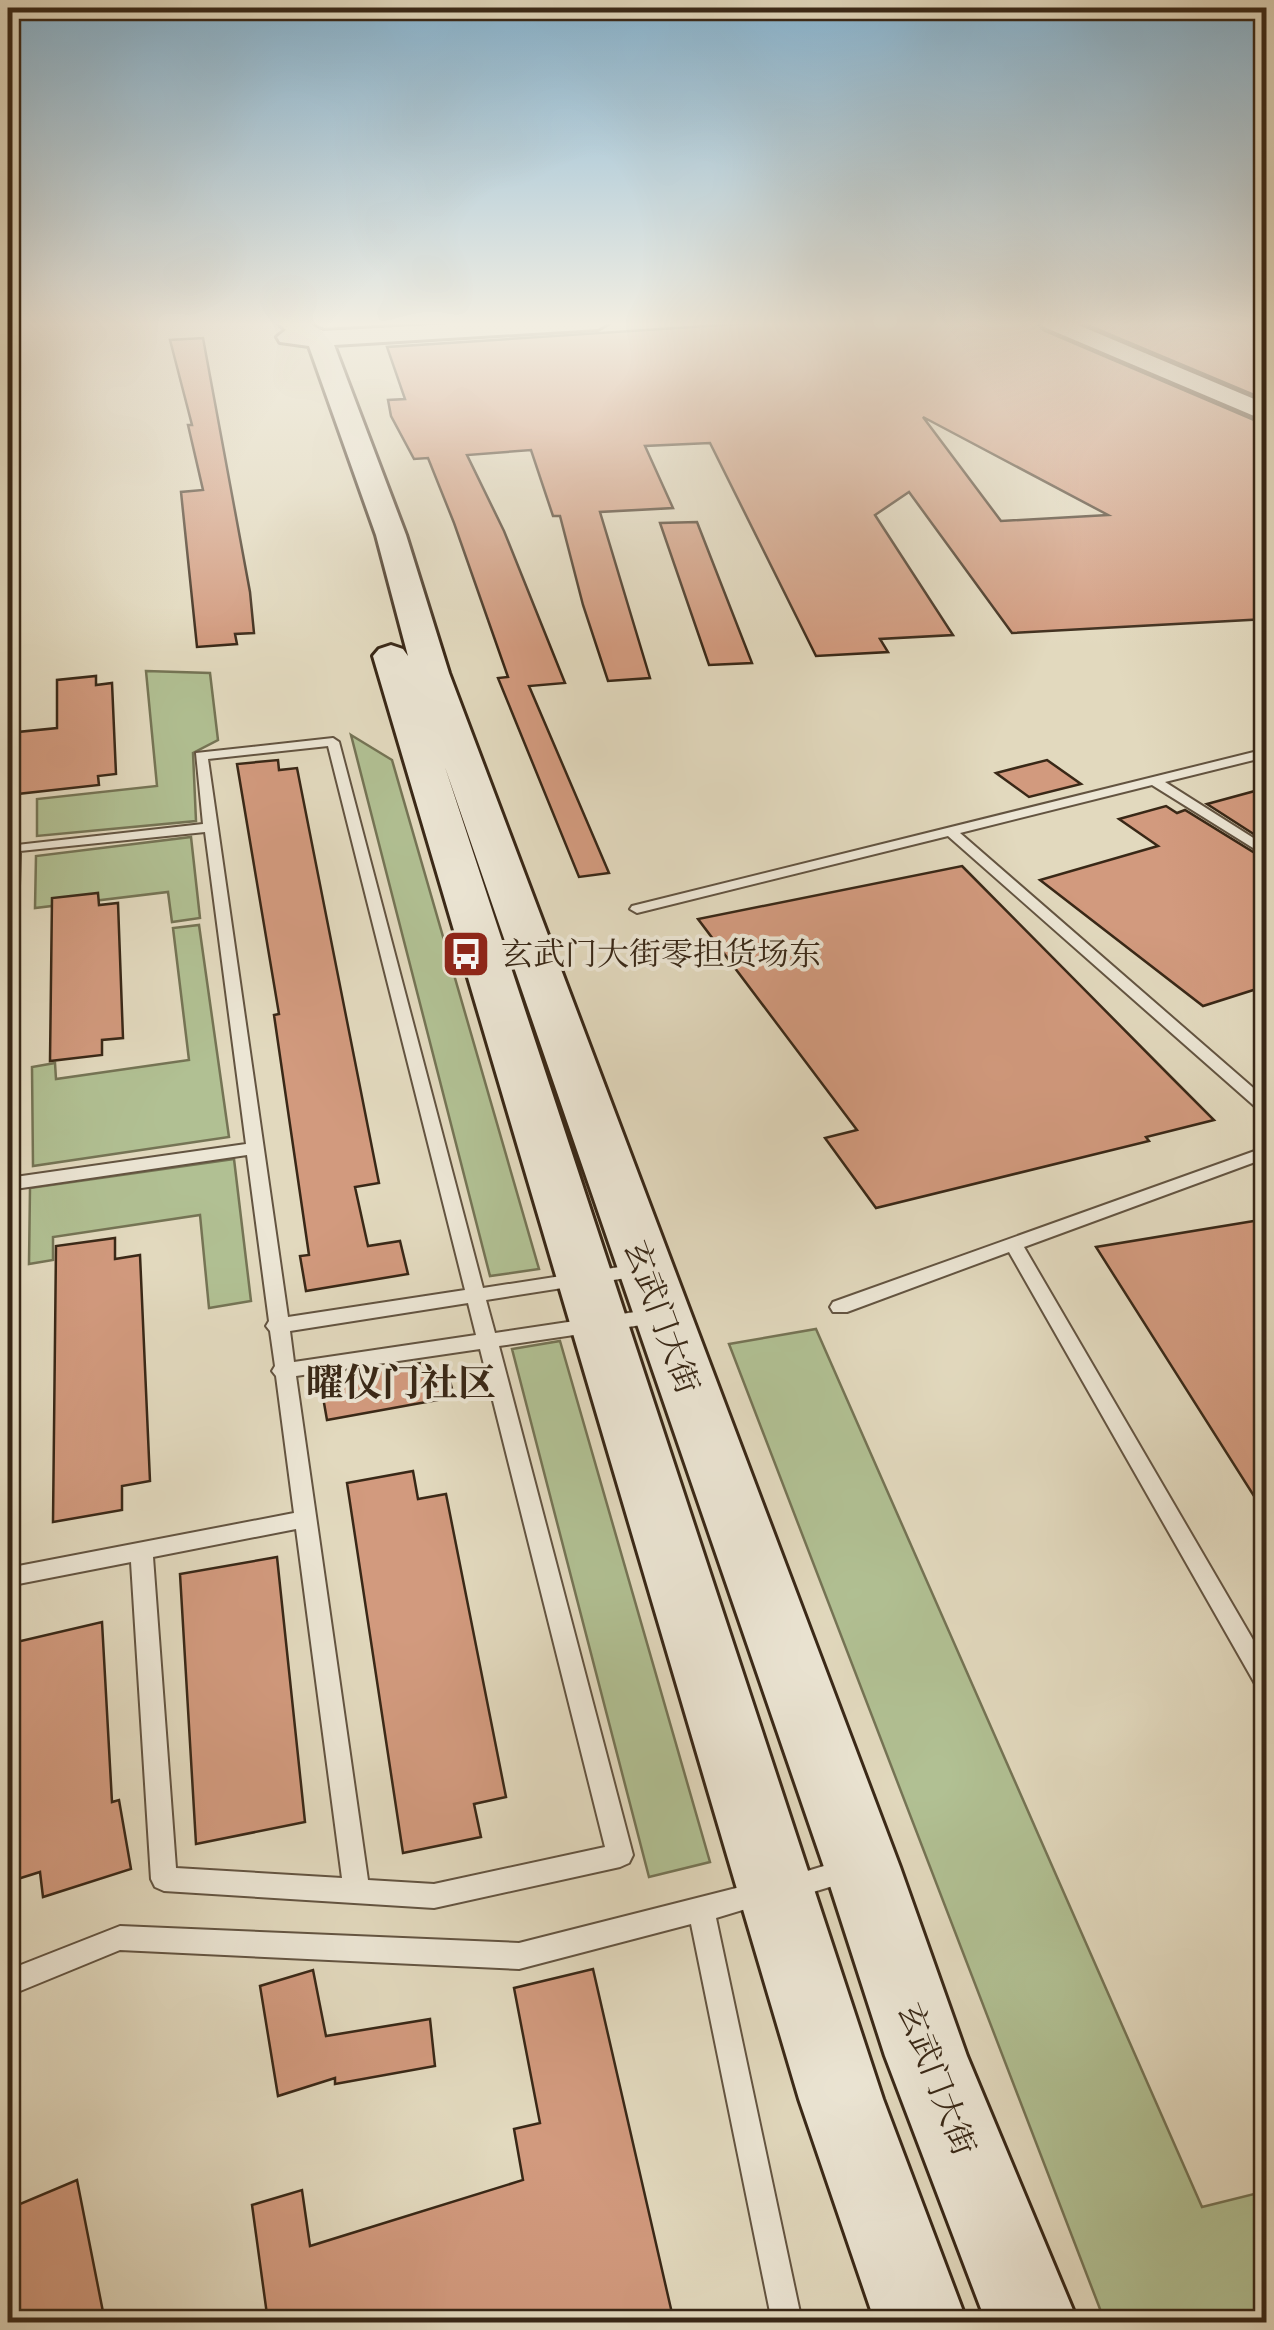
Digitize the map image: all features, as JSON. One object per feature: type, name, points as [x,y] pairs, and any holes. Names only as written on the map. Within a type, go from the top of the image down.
[{"type":"main road","name":"玄武门大街","points":[[324,431],[776,1890],[842,2099],[921,2322]]},
{"type":"main road","name":"玄武门大街","points":[[342,431],[391,535],[431,673],[862,1867],[926,2056],[1032,2322]]},
{"type":"lane","points":[[141,1550],[164,1879],[357,1892],[434,1896],[620,1855],[333,742],[202,756],[357,1892]]},
{"type":"lane","points":[[637,909],[1266,753]]},
{"type":"lane","points":[[1155,780],[1266,852]]},
{"type":"lane","points":[[8,991],[13,848],[210,826]]},
{"type":"lane","points":[[950,832],[1266,1107]]},
{"type":"lane","points":[[8,1184],[255,1148]]},
{"type":"lane","points":[[840,1307],[1266,1152]]},
{"type":"lane","points":[[1012,1244],[1266,1682]]},
{"type":"lane","points":[[278,1326],[475,1296],[591,1301],[652,1292]]},
{"type":"lane","points":[[284,1371],[486,1340],[591,1301],[652,1292]]},
{"type":"lane","points":[[8,1576],[306,1519]]},
{"type":"lane","points":[[8,1982],[120,1938],[519,1956],[862,1867]]},
{"type":"lane","points":[[701,1910],[787,2322]]},
{"type":"green space","points":[[146,671],[210,673],[218,740],[193,753],[196,821],[37,836],[37,799],[157,786]]},
{"type":"green space","points":[[351,735],[392,760],[539,1269],[490,1276]]},
{"type":"green space","points":[[191,837],[200,918],[172,922],[168,892],[35,908],[36,856]]},
{"type":"green space","points":[[199,925],[229,1137],[33,1166],[32,1067],[55,1063],[56,1079],[189,1060],[173,928]]},
{"type":"green space","points":[[234,1159],[251,1301],[209,1308],[200,1215],[53,1237],[53,1260],[29,1264],[30,1188]]},
{"type":"green space","points":[[816,1329],[1202,2207],[1266,2191],[1266,2322],[1105,2322],[729,1344]]},
{"type":"green space","points":[[560,1341],[710,1862],[649,1877],[512,1349]]},
{"type":"building","points":[[189,431],[220,431],[254,633],[235,634],[237,644],[197,647],[181,492],[203,490]]},
{"type":"building","points":[[399,431],[933,431],[1001,521],[1108,515],[949,431],[1266,431],[1266,619],[1012,633],[909,492],[875,515],[953,635],[880,639],[888,652],[816,656],[710,443],[645,446],[673,508],[600,512],[650,678],[608,681],[560,516],[553,516],[531,450],[467,455],[504,531],[565,683],[529,686],[609,873],[579,877],[498,678],[508,677],[454,523],[428,458],[414,459]]},
{"type":"building","points":[[697,522],[752,663],[709,665],[660,523]]},
{"type":"building","points":[[96,676],[96,685],[112,683],[116,774],[98,776],[99,785],[8,795],[8,733],[57,728],[57,680]]},
{"type":"building","points":[[278,760],[279,770],[297,768],[379,1183],[355,1187],[368,1246],[400,1241],[408,1274],[306,1291],[300,1256],[309,1255],[274,1015],[279,1014],[237,764]]},
{"type":"building","points":[[1047,760],[1081,784],[1029,797],[996,773]]},
{"type":"building","points":[[1266,788],[1266,842],[1207,804]]},
{"type":"building","points":[[1166,806],[1177,813],[1185,810],[1266,860],[1266,986],[1203,1006],[1040,880],[1158,846],[1119,819]]},
{"type":"building","points":[[962,866],[1214,1120],[1146,1137],[1149,1141],[876,1208],[825,1138],[857,1130],[698,919]]},
{"type":"building","points":[[98,893],[99,905],[118,903],[123,1038],[102,1040],[102,1055],[50,1061],[52,898]]},
{"type":"building","points":[[1266,1219],[1266,1515],[1096,1247]]},
{"type":"building","points":[[115,1238],[115,1259],[140,1255],[150,1481],[122,1486],[122,1510],[53,1522],[56,1246]]},
{"type":"building","points":[[428,1362],[431,1372],[447,1369],[454,1397],[327,1420],[320,1380]]},
{"type":"building","points":[[413,1471],[418,1499],[446,1494],[506,1797],[474,1804],[481,1837],[403,1853],[347,1483]]},
{"type":"building","points":[[277,1557],[305,1822],[196,1844],[180,1574]]},
{"type":"building","points":[[102,1622],[112,1802],[119,1800],[131,1869],[43,1897],[40,1872],[8,1882],[8,1644]]},
{"type":"building","points":[[593,1969],[674,2322],[268,2322],[252,2205],[302,2190],[310,2246],[523,2180],[514,2129],[540,2123],[514,1988]]},
{"type":"building","points":[[313,1970],[326,2036],[430,2019],[435,2066],[335,2084],[335,2078],[278,2096],[260,1986]]},
{"type":"building","points":[[77,2180],[105,2322],[8,2322],[8,2209]]},
{"type":"place","name":"玄武门大街零担货场东","points":[[466,954]]},
{"type":"district","name":"曜仪门社区","points":[[401,1383]]}]
